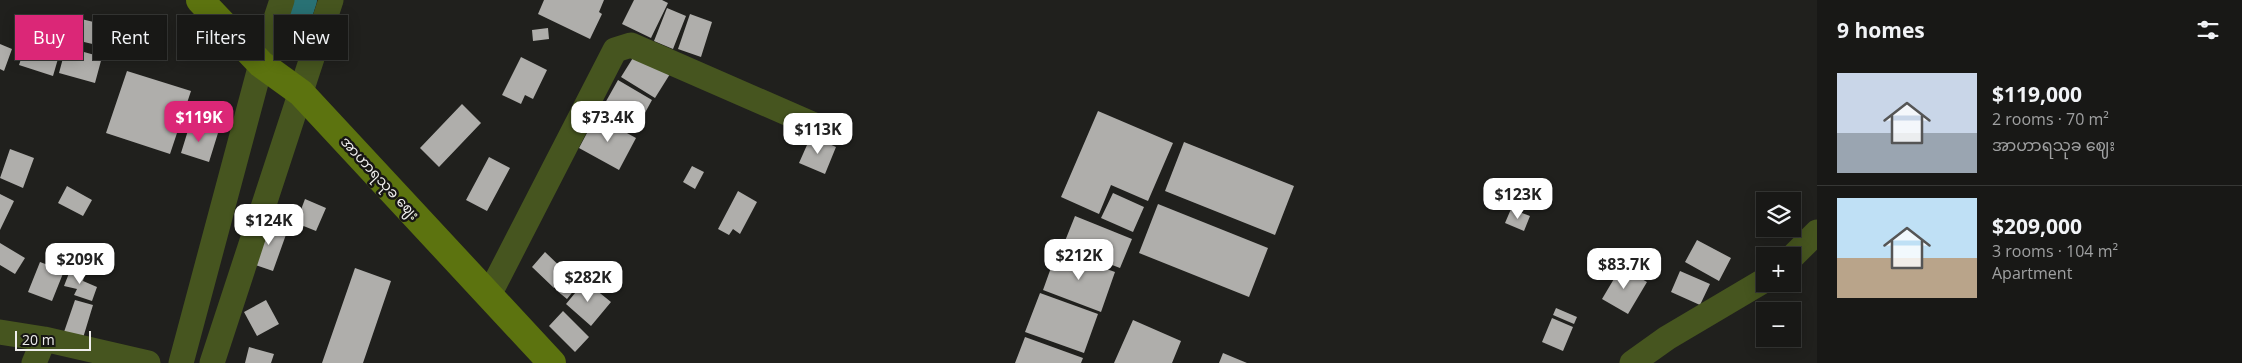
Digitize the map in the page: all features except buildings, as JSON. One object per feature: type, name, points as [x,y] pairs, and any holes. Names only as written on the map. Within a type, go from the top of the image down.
[{"type":"street","name":"အာဟာရသုခ ဈေး","points":[[200,0],[261,64],[301,93],[552,363]]},
{"type":"street","points":[[182,363],[261,64],[282,0]]},
{"type":"street","points":[[212,363],[331,0]]},
{"type":"street","points":[[490,296],[616,50],[631,45],[821,128]]},
{"type":"street","points":[[1801,248],[1817,232]]},
{"type":"street","points":[[1632,363],[1667,338],[1756,285]]},
{"type":"street","points":[[0,332],[44,339],[148,363]]},
{"type":"street","points":[[34,363],[44,339]]},
{"type":"waterway","points":[[299,15],[304,0]]}]
